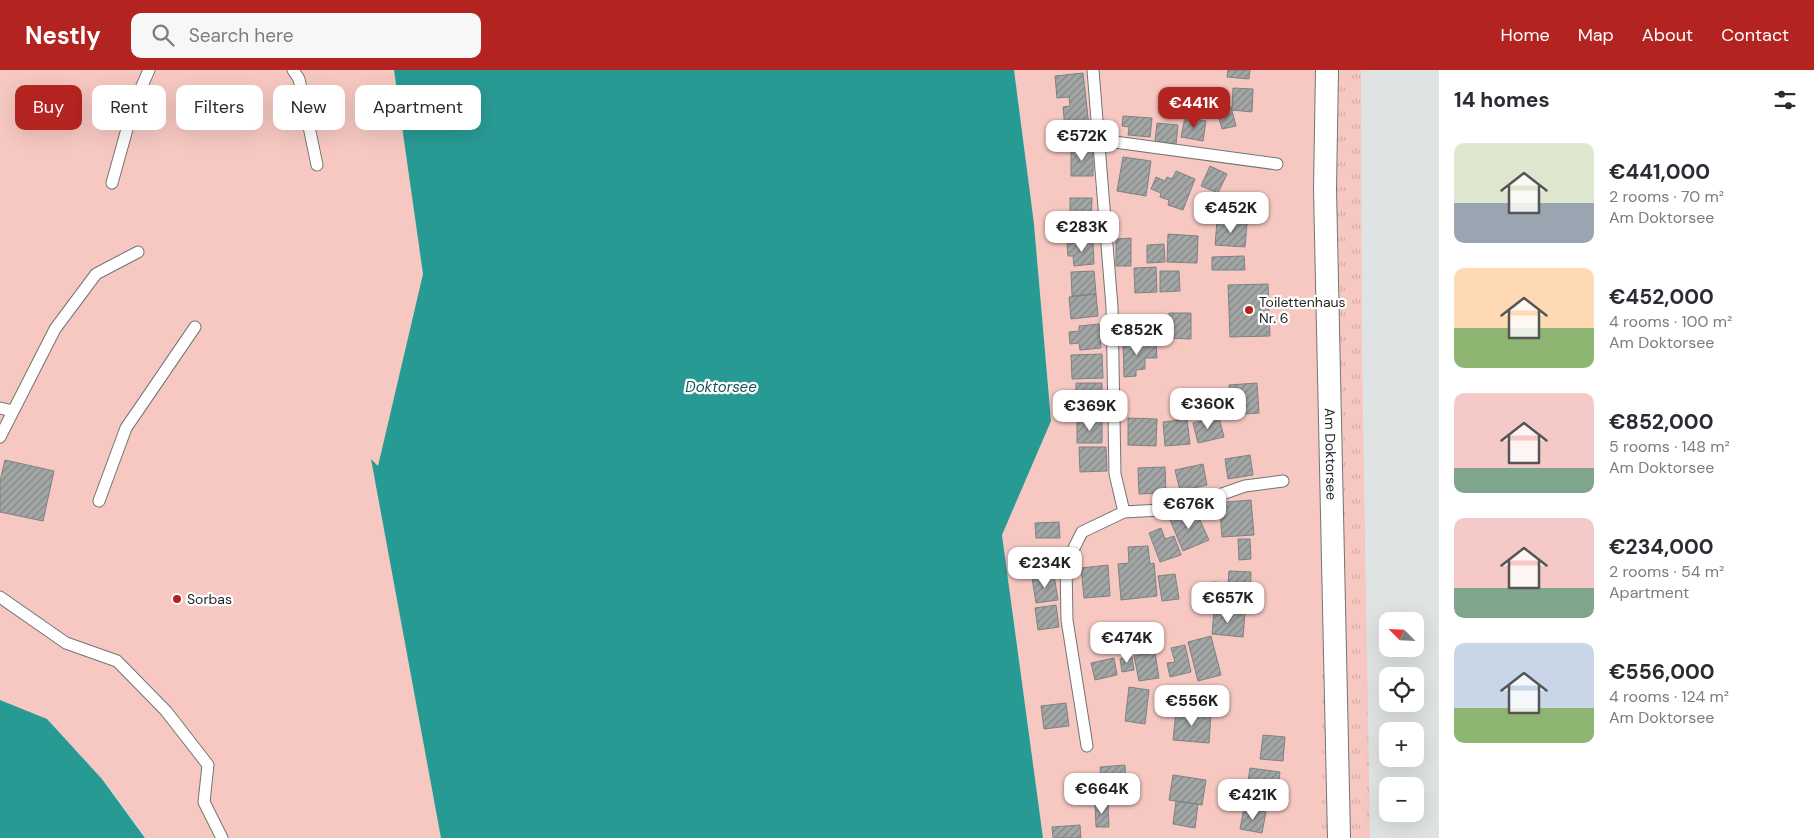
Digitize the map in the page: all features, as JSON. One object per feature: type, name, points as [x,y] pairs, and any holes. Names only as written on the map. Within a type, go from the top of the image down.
[{"type":"street","name":"Am Doktorsee","points":[[1327,70],[1325,189],[1340,838]]},
{"type":"lane","points":[[112,182],[134,104],[149,70]]},
{"type":"lane","points":[[293,70],[299,79],[317,165]]},
{"type":"lane","points":[[1093,70],[1112,307],[1115,474],[1124,512]]},
{"type":"lane","points":[[1100,140],[1277,164]]},
{"type":"lane","points":[[0,437],[55,329],[96,274],[138,252]]},
{"type":"lane","points":[[99,501],[126,428],[196,327]]},
{"type":"lane","points":[[0,408],[13,412]]},
{"type":"lane","points":[[1087,746],[1067,620],[1066,564],[1082,532],[1124,512],[1179,509],[1245,486],[1283,481]]},
{"type":"lane","points":[[0,597],[66,643],[117,661],[166,711],[208,765],[204,802],[222,838]]},
{"type":"green space","points":[[0,70],[399,70],[401,85],[355,85],[355,130],[407,130],[428,276],[447,838],[146,838],[108,786],[76,750],[0,703]]},
{"type":"green space","points":[[1014,70],[1318,70],[1316,145],[1319,838],[1043,838],[1002,535],[1051,421],[1034,224]]},
{"type":"green space","points":[[1312,70],[1361,70],[1362,355],[1370,838],[1313,838]]},
{"type":"water","name":"Doktorsee","points":[[394,70],[1014,70],[1034,224],[1051,421],[1002,535],[1043,838],[441,838],[371,459],[378,466],[423,274],[403,130],[481,130],[481,85],[396,85]]},
{"type":"water","points":[[0,700],[47,719],[102,779],[145,838],[0,838]]},
{"type":"building","points":[[1228,70],[1250,70],[1249,79],[1227,77]]},
{"type":"building","points":[[1083,73],[1089,126],[1065,129],[1063,107],[1070,106],[1069,97],[1057,98],[1055,76]]},
{"type":"building","points":[[1233,88],[1253,89],[1252,112],[1232,110]]},
{"type":"building","points":[[1231,107],[1236,126],[1222,129],[1217,111]]},
{"type":"building","points":[[1123,116],[1152,118],[1150,137],[1128,135],[1129,127],[1122,126]]},
{"type":"building","points":[[1185,117],[1206,121],[1203,141],[1181,137]]},
{"type":"building","points":[[1157,123],[1178,125],[1176,144],[1155,142]]},
{"type":"building","points":[[1071,148],[1093,148],[1093,176],[1071,176]]},
{"type":"building","points":[[1123,157],[1151,161],[1146,196],[1117,191]]},
{"type":"building","points":[[1210,166],[1227,174],[1218,193],[1201,186]]},
{"type":"building","points":[[1176,171],[1195,179],[1183,210],[1168,205],[1169,200],[1160,197],[1161,193],[1151,189],[1156,177],[1165,181],[1167,177],[1172,179]]},
{"type":"building","points":[[1226,194],[1246,194],[1247,220],[1224,221],[1224,214],[1214,214],[1213,202],[1227,202]]},
{"type":"building","points":[[1070,198],[1092,198],[1091,226],[1070,225]]},
{"type":"building","points":[[1217,221],[1247,224],[1245,247],[1215,245]]},
{"type":"building","points":[[1168,234],[1198,236],[1197,263],[1167,262]]},
{"type":"building","points":[[1131,238],[1131,266],[1116,266],[1116,239]]},
{"type":"building","points":[[1093,241],[1094,264],[1074,266],[1073,256],[1068,256],[1067,243]]},
{"type":"building","points":[[1164,244],[1165,262],[1147,263],[1147,245]]},
{"type":"building","points":[[1244,256],[1245,270],[1212,270],[1212,257]]},
{"type":"building","points":[[1156,267],[1157,292],[1135,293],[1134,268]]},
{"type":"building","points":[[1094,271],[1096,294],[1072,296],[1071,272]]},
{"type":"building","points":[[1160,271],[1179,271],[1180,291],[1160,292]]},
{"type":"building","name":"Toilettenhaus Nr. 6","points":[[1268,284],[1270,336],[1230,337],[1228,285]]},
{"type":"building","points":[[1096,294],[1098,316],[1071,319],[1069,297]]},
{"type":"building","points":[[1169,313],[1191,313],[1191,339],[1168,338]]},
{"type":"building","points":[[1099,324],[1101,348],[1080,350],[1079,343],[1070,344],[1069,332],[1079,331],[1079,326]]},
{"type":"building","points":[[1156,342],[1157,358],[1145,358],[1145,369],[1136,370],[1136,376],[1124,377],[1123,343]]},
{"type":"building","points":[[1102,354],[1103,378],[1072,379],[1071,355]]},
{"type":"building","points":[[1076,383],[1102,383],[1102,406],[1076,406]]},
{"type":"building","points":[[1257,383],[1259,413],[1231,415],[1229,385]]},
{"type":"building","points":[[1219,417],[1224,437],[1198,443],[1193,423]]},
{"type":"building","points":[[1128,418],[1157,419],[1156,446],[1128,445]]},
{"type":"building","points":[[1187,419],[1190,444],[1165,446],[1163,422]]},
{"type":"building","points":[[1102,420],[1102,443],[1077,443],[1077,421]]},
{"type":"building","points":[[1079,447],[1106,447],[1107,471],[1080,472]]},
{"type":"building","points":[[1250,455],[1253,475],[1228,479],[1225,459]]},
{"type":"building","points":[[5,460],[54,471],[43,521],[0,512],[0,481]]},
{"type":"building","points":[[1203,464],[1207,485],[1180,491],[1175,470]]},
{"type":"building","points":[[1165,467],[1166,493],[1139,494],[1138,468]]},
{"type":"building","points":[[1251,500],[1254,535],[1222,537],[1220,512],[1227,511],[1226,502]]},
{"type":"building","points":[[1195,509],[1209,540],[1183,551],[1170,520]]},
{"type":"building","points":[[1059,522],[1060,538],[1036,538],[1035,523]]},
{"type":"building","points":[[1161,528],[1165,539],[1174,536],[1181,555],[1160,562],[1149,533]]},
{"type":"building","points":[[1238,539],[1250,539],[1251,559],[1239,560]]},
{"type":"building","points":[[1148,546],[1150,564],[1154,563],[1157,596],[1121,600],[1118,564],[1129,563],[1128,547]]},
{"type":"building","points":[[1108,565],[1110,596],[1084,598],[1081,568]]},
{"type":"building","points":[[1229,571],[1251,572],[1250,603],[1212,601],[1213,582],[1228,583]]},
{"type":"building","points":[[1175,574],[1179,599],[1162,601],[1158,576]]},
{"type":"building","points":[[1054,575],[1058,600],[1036,603],[1032,578]]},
{"type":"building","points":[[1056,605],[1059,627],[1038,630],[1035,608]]},
{"type":"building","points":[[1214,610],[1245,613],[1243,637],[1212,634]]},
{"type":"building","points":[[1211,636],[1221,675],[1198,681],[1188,642]]},
{"type":"building","points":[[1185,645],[1191,672],[1170,677],[1167,663],[1175,662],[1171,648]]},
{"type":"building","points":[[1155,652],[1159,678],[1139,681],[1134,656]]},
{"type":"building","points":[[1132,657],[1134,670],[1122,672],[1120,659]]},
{"type":"building","points":[[1114,658],[1117,675],[1095,680],[1091,663]]},
{"type":"building","points":[[1129,687],[1149,690],[1145,724],[1125,721]]},
{"type":"building","points":[[1066,703],[1069,726],[1044,729],[1041,706]]},
{"type":"building","points":[[1176,711],[1211,714],[1209,743],[1173,740]]},
{"type":"building","points":[[1263,735],[1285,737],[1283,761],[1260,759]]},
{"type":"building","points":[[1125,765],[1127,798],[1103,800],[1100,767]]},
{"type":"building","points":[[1250,768],[1280,772],[1276,805],[1245,801]]},
{"type":"building","points":[[1173,775],[1206,780],[1202,805],[1169,800]]},
{"type":"building","points":[[1176,801],[1198,804],[1195,828],[1173,824]]},
{"type":"building","points":[[1108,803],[1109,827],[1096,827],[1095,804]]},
{"type":"building","points":[[1244,808],[1266,812],[1262,833],[1240,829]]},
{"type":"building","points":[[1080,825],[1081,838],[1053,838],[1052,827]]},
{"type":"place","name":"Toilettenhaus Nr. 6","points":[[1249,310]]},
{"type":"place","name":"Sorbas","points":[[177,599]]}]
